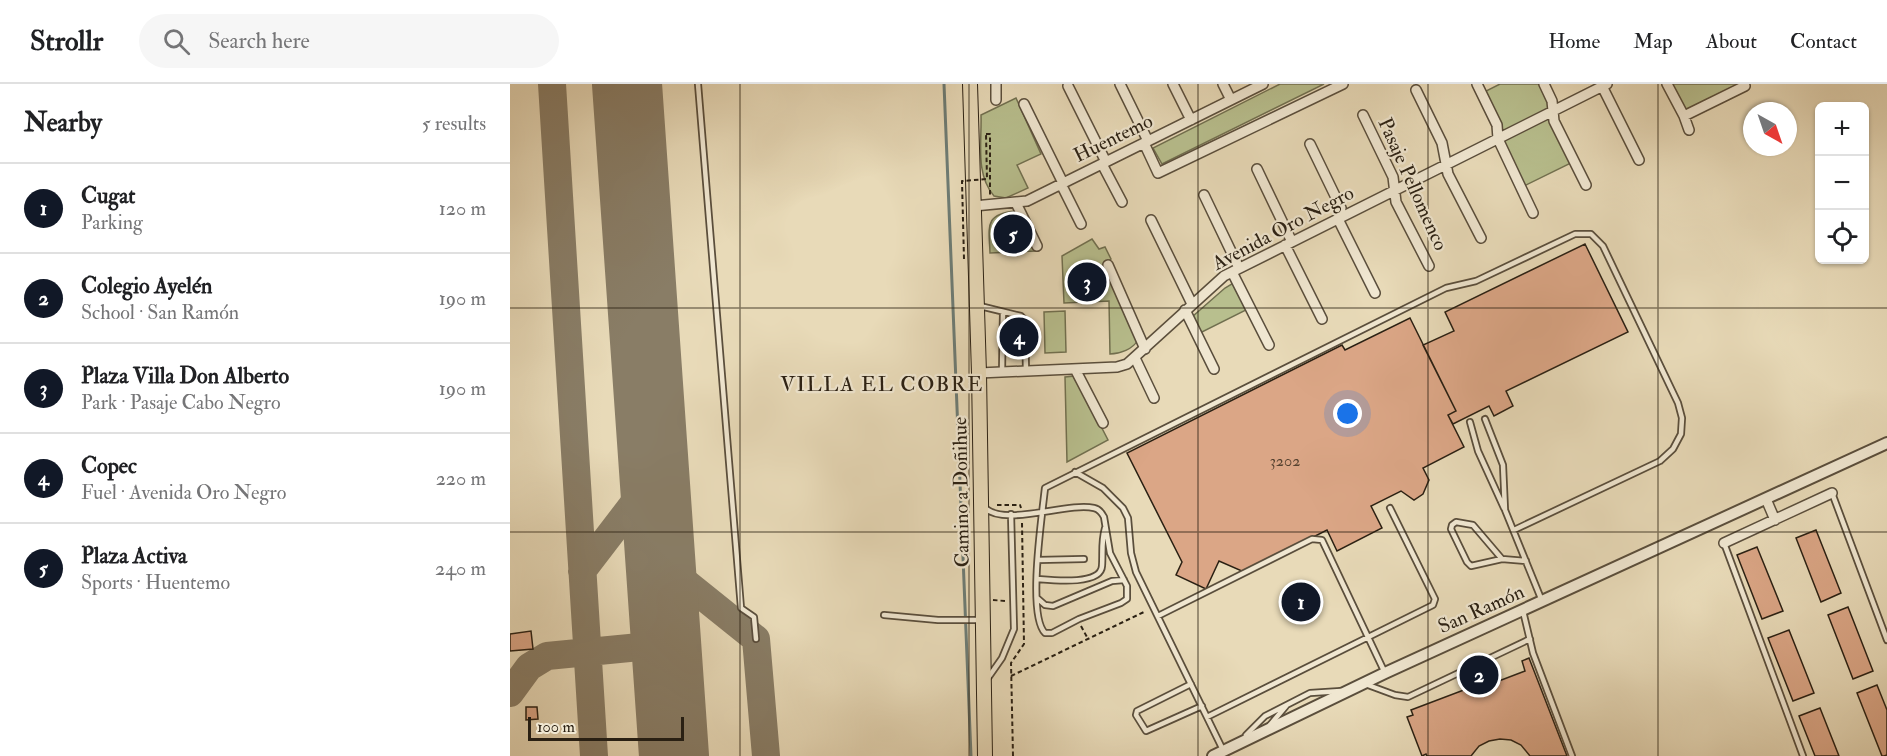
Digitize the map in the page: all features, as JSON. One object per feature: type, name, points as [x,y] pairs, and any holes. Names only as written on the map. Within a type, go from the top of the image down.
[{"type":"main road","name":"Camino a Doñihue","points":[[970,84],[980,373],[985,756]]},
{"type":"street","points":[[996,84],[996,100]]},
{"type":"street","points":[[1120,84],[1158,173],[1344,84]]},
{"type":"street","points":[[1173,84],[1191,120]]},
{"type":"street","points":[[1223,84],[1231,100]]},
{"type":"street","name":"Huentemo","points":[[974,206],[1027,201],[1263,84]]},
{"type":"street","points":[[1477,84],[1497,125],[1498,139],[1533,213]]},
{"type":"street","points":[[1544,84],[1552,101],[1554,121],[1586,185]]},
{"type":"street","points":[[1668,84],[1689,130]]},
{"type":"street","points":[[1684,116],[1745,86],[1744,84]]},
{"type":"street","points":[[1605,85],[1639,160]]},
{"type":"street","name":"Avenida Oro Negro","points":[[980,373],[1117,367],[1127,364],[1221,278],[1605,85]]},
{"type":"street","points":[[1068,86],[1122,202]]},
{"type":"street","points":[[1416,90],[1442,143],[1445,165],[1481,238]]},
{"type":"street","points":[[1024,104],[1081,224]]},
{"type":"street","name":"Pasaje Pellomenco","points":[[1363,116],[1393,177],[1396,202],[1429,266]]},
{"type":"street","points":[[1310,144],[1341,208],[1338,219],[1375,292]]},
{"type":"street","points":[[1257,169],[1322,320]]},
{"type":"street","points":[[1204,195],[1269,345]]},
{"type":"street","points":[[1017,203],[1037,246]]},
{"type":"street","points":[[1151,220],[1214,369]]},
{"type":"street","points":[[1108,265],[1145,349]]},
{"type":"street","points":[[1135,358],[1154,398]]},
{"type":"street","points":[[1075,369],[1102,423]]},
{"type":"street","name":"San Ramón","points":[[1218,753],[1363,683],[1887,443]]},
{"type":"street","points":[[1724,543],[1832,493]]},
{"type":"street","points":[[1766,499],[1775,520]]},
{"type":"lane","points":[[698,84],[741,608],[754,617],[756,639]]},
{"type":"lane","points":[[982,504],[993,514],[1042,513],[1053,510],[1094,508],[1101,512],[1110,553],[1128,591],[1124,602],[1078,619],[1052,633],[1045,633],[1039,624],[1036,579],[1042,513],[1045,488],[1446,288],[1476,281],[1575,234],[1591,234],[1604,246],[1678,404],[1682,418],[1681,434],[1673,448],[1652,466],[1514,530]]},
{"type":"lane","points":[[977,305],[1021,316],[1026,324],[1026,371]]},
{"type":"lane","points":[[1002,372],[1003,312]]},
{"type":"lane","points":[[1485,419],[1503,465],[1505,510]]},
{"type":"lane","points":[[1470,422],[1478,451],[1514,530],[1542,601]]},
{"type":"lane","points":[[1076,472],[1103,488],[1126,513],[1136,572],[1207,717],[1218,753]]},
{"type":"lane","points":[[1832,493],[1887,640]]},
{"type":"lane","points":[[1207,717],[1435,603],[1390,508]]},
{"type":"lane","points":[[983,684],[1002,658],[1014,629],[1011,514]]},
{"type":"lane","points":[[1502,559],[1473,525],[1456,522],[1452,525],[1451,530],[1467,562],[1472,566],[1502,559],[1526,561]]},
{"type":"lane","points":[[1036,579],[1078,580],[1090,579],[1098,575],[1102,567],[1101,552],[1105,527]]},
{"type":"lane","points":[[1158,616],[1318,538],[1322,540],[1385,673]]},
{"type":"lane","points":[[1724,543],[1803,756]]},
{"type":"lane","points":[[1038,560],[1084,559]]},
{"type":"lane","points":[[1037,598],[1045,605],[1053,606],[1112,581],[1124,580]]},
{"type":"lane","points":[[1522,610],[1533,653],[1572,756]]},
{"type":"lane","points":[[884,615],[938,620],[982,620]]},
{"type":"lane","points":[[1363,683],[1395,695],[1408,697],[1530,639]]},
{"type":"lane","points":[[1191,684],[1137,711],[1136,715],[1144,731],[1147,731],[1202,706]]},
{"type":"lane","points":[[1238,744],[1265,716],[1310,693],[1347,691]]},
{"type":"lane","points":[[1265,730],[1288,704]]},
{"type":"path","points":[[964,259],[962,181],[987,179],[986,134],[990,134],[990,205]]},
{"type":"path","points":[[982,600],[1013,601]]},
{"type":"path","points":[[1011,676],[1154,607]]},
{"type":"green space","points":[[1280,84],[1324,84],[1162,164],[1153,148]]},
{"type":"green space","points":[[1500,84],[1541,84],[1571,163],[1524,186],[1505,147],[1484,92]]},
{"type":"green space","points":[[1672,84],[1742,84],[1686,113]]},
{"type":"green space","points":[[1016,98],[1041,154],[1017,165],[1028,188],[1006,198],[994,196],[984,178],[981,157],[981,115]]},
{"type":"green space","points":[[1016,211],[1036,251],[990,253],[989,229],[993,218]]},
{"type":"green space","points":[[1092,239],[1099,249],[1105,247],[1111,259],[1104,264],[1138,340],[1130,348],[1118,353],[1110,354],[1109,301],[1064,303],[1062,256]]},
{"type":"green space","points":[[1235,282],[1248,309],[1200,333],[1192,317]]},
{"type":"green space","points":[[1065,311],[1066,352],[1045,353],[1044,312]]},
{"type":"green space","points":[[1075,376],[1108,440],[1067,462],[1065,377]]},
{"type":"building","points":[[1585,244],[1628,332],[1506,391],[1513,406],[1494,416],[1489,406],[1453,424],[1448,415],[1456,411],[1423,345],[1454,331],[1445,312]]},
{"type":"building","points":[[1410,318],[1456,411],[1448,415],[1464,447],[1423,468],[1429,480],[1423,494],[1414,500],[1401,491],[1371,506],[1382,528],[1337,551],[1327,530],[1244,572],[1219,561],[1206,589],[1176,575],[1182,562],[1127,453],[1342,345],[1345,350]]},
{"type":"building","points":[[1816,530],[1841,593],[1821,602],[1796,538]]},
{"type":"building","points":[[1757,547],[1783,611],[1762,619],[1737,555]]},
{"type":"building","points":[[1848,607],[1873,671],[1853,679],[1828,615]]},
{"type":"building","points":[[1789,630],[1814,693],[1793,701],[1768,638]]},
{"type":"building","points":[[531,631],[533,649],[510,651],[510,634]]},
{"type":"building","points":[[1529,658],[1567,756],[1530,756],[1521,745],[1511,740],[1500,739],[1479,746],[1471,756],[1427,756],[1426,754],[1422,756],[1407,717],[1413,715],[1411,710],[1469,688],[1470,692],[1525,671],[1522,661]]},
{"type":"building","points":[[1877,685],[1887,710],[1887,755],[1884,756],[1882,756],[1857,693]]},
{"type":"building","points":[[526,707],[537,707],[538,719],[526,720]]},
{"type":"building","points":[[1820,708],[1839,756],[1815,756],[1799,716]]},
{"type":"waterway","points":[[944,84],[971,756]]},
{"type":"taxiway","points":[[552,84],[594,756]]},
{"type":"taxiway","points":[[582,571],[654,477]]},
{"type":"taxiway","points":[[660,562],[756,639],[766,756]]},
{"type":"taxiway","points":[[510,693],[529,667],[547,656],[650,646],[660,640],[664,629]]},
{"type":"runway","points":[[627,84],[674,756]]},
{"type":"place","name":"Plaza Activa","points":[[1013,234]]},
{"type":"place","name":"Plaza Villa Don Alberto","points":[[1087,282]]},
{"type":"place","name":"Copec","points":[[1019,337]]},
{"type":"place","name":"Cugat","points":[[1301,602]]},
{"type":"place","name":"Colegio Ayelén","points":[[1479,675]]},
{"type":"district","name":"VILLA EL COBRE","points":[[882,384]]}]
